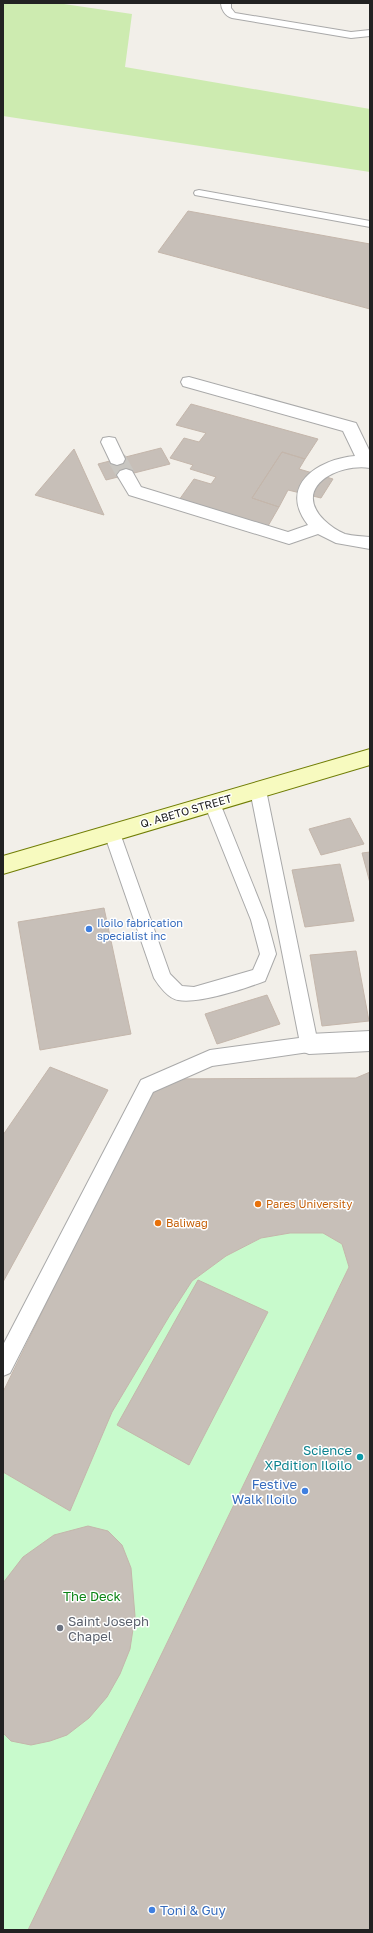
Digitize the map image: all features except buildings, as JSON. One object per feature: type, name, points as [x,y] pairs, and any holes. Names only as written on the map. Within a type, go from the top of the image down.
[{"type":"main road","name":"Q. ABETO STREET","points":[[3,865],[370,757]]},
{"type":"street","points":[[189,382],[350,427],[368,461],[346,462],[334,466],[315,477],[307,488],[304,501],[309,515],[319,527],[334,536],[353,542],[370,543]]},
{"type":"street","points":[[109,442],[117,459]]},
{"type":"street","points":[[126,475],[135,491],[289,538],[319,527]]},
{"type":"street","points":[[309,1044],[370,1041]]},
{"type":"lane","points":[[226,3],[226,8],[232,15],[351,36],[370,32]]},
{"type":"lane","points":[[200,193],[370,224]]},
{"type":"lane","points":[[3,1366],[147,1086],[210,1058],[309,1044],[258,790]]},
{"type":"lane","points":[[112,833],[163,978],[178,993],[194,994],[259,976],[268,954],[259,920],[212,803]]},
{"type":"green space","points":[[3,3],[57,3],[132,14],[125,67],[370,109],[370,172],[3,116]]},
{"type":"green space","name":"The Deck","points":[[290,1233],[323,1233],[342,1244],[349,1267],[28,1930],[3,1930],[3,1472],[70,1511],[112,1412],[192,1281],[226,1256],[261,1238]]},
{"type":"tunnel","points":[[117,459],[126,475]]},
{"type":"place","name":"Iloilo fabrication specialist inc","points":[[89,929]]},
{"type":"place","name":"Pares University","points":[[258,1204]]},
{"type":"place","name":"Baliwag","points":[[158,1223]]},
{"type":"place","name":"Science XPdition Iloilo","points":[[360,1457]]},
{"type":"place","name":"Festive Walk Iloilo","points":[[305,1491]]},
{"type":"place","name":"Saint Joseph Chapel","points":[[60,1628]]},
{"type":"place","name":"Toni & Guy","points":[[152,1910]]}]
